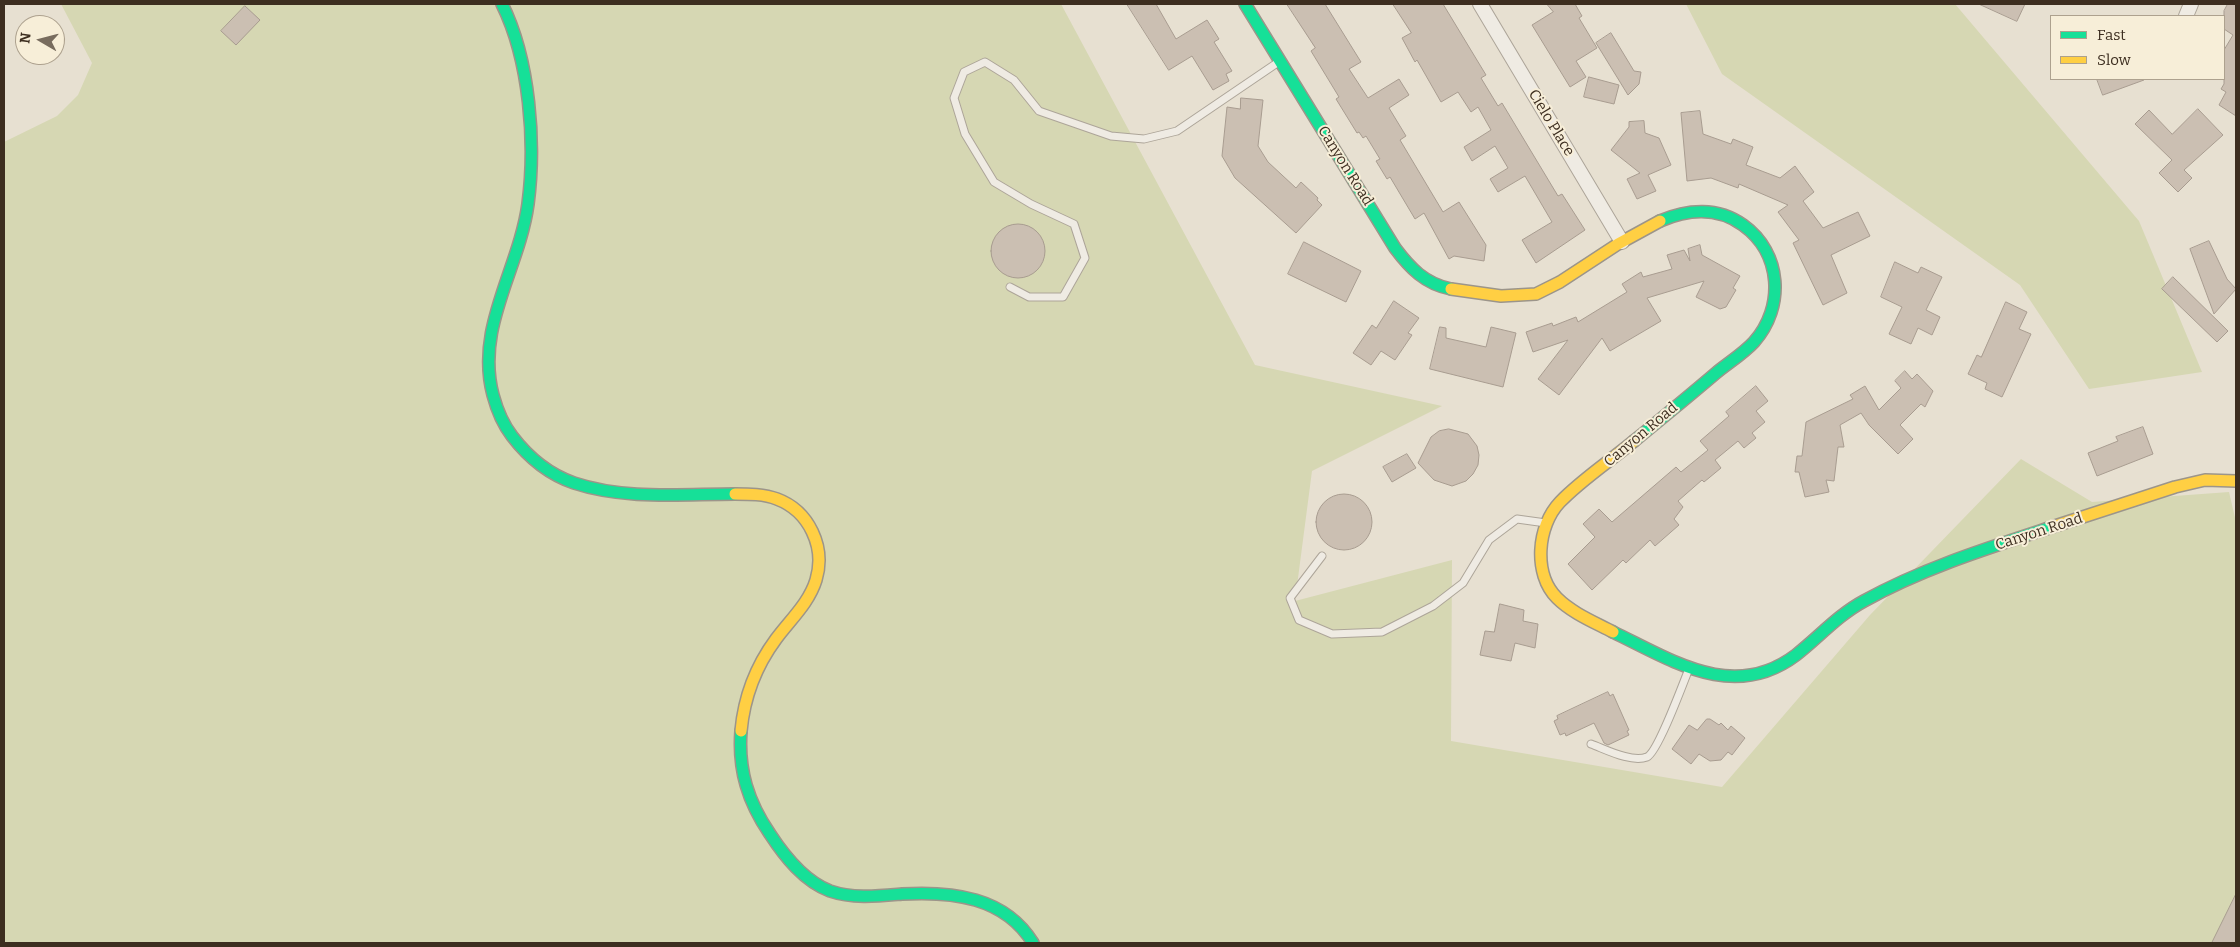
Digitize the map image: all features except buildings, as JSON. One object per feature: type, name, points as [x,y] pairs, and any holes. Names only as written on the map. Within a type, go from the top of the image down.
[{"type":"street","points":[[502,4],[516,32],[522,61],[531,168],[528,206],[496,317],[488,352],[491,388],[504,426],[528,457],[561,480],[599,490],[644,494],[754,494],[775,497],[793,507],[808,522],[817,540],[820,561],[817,582],[808,600],[767,652],[749,689],[741,730],[742,774],[757,816],[792,864],[806,877],[830,890],[857,897],[923,893],[960,894],[995,905],[1011,915],[1025,928],[1033,943]]},
{"type":"street","name":"Canyon Road","points":[[1245,4],[1395,248],[1407,265],[1424,280],[1443,289],[1504,296],[1531,295],[1554,286],[1622,242],[1671,217],[1697,211],[1722,214],[1746,226],[1764,245],[1774,269],[1776,295],[1769,320],[1754,342],[1559,502],[1546,523],[1541,540],[1540,561],[1546,581],[1557,598],[1587,618],[1708,673],[1733,677],[1755,676],[1775,669],[1862,601],[1914,577],[1995,546],[2175,487],[2205,480],[2236,480]]},
{"type":"street","name":"Cielo Place","points":[[1480,4],[1622,242]]},
{"type":"lane","points":[[1010,287],[1028,297],[1063,297],[1085,258],[1074,224],[1031,204],[994,182],[965,134],[954,98],[964,72],[985,62],[1014,80],[1039,111],[1111,136],[1144,139],[1177,131],[1280,61]]},
{"type":"lane","points":[[1322,556],[1290,598],[1300,620],[1332,634],[1382,632],[1433,606],[1463,583],[1490,540],[1517,519],[1546,523]]},
{"type":"lane","points":[[1590,744],[1623,755],[1637,758],[1647,757],[1654,750],[1660,738],[1690,666]]},
{"type":"green space","points":[[61,4],[1061,4],[1255,365],[1442,406],[1312,471],[1295,601],[1452,560],[1451,741],[1722,787],[1870,615],[2021,459],[2092,502],[2229,492],[2236,522],[2236,943],[4,943],[4,142],[57,116],[78,95],[92,63]]},
{"type":"green space","points":[[1686,4],[1955,4],[2139,221],[2202,372],[2089,389],[2020,285],[1722,74]]},
{"type":"traffic: fast","points":[[502,4],[519,50],[525,76],[531,129],[531,155],[528,204],[523,228],[500,299],[490,346],[489,370],[493,395],[500,416],[512,436],[532,458],[547,470],[574,483],[613,492],[633,494],[735,494]]},
{"type":"traffic: fast","points":[[1245,4],[1395,248],[1419,274],[1433,283],[1451,289]]},
{"type":"traffic: fast","points":[[1634,441],[1754,342],[1764,328],[1771,313],[1774,297],[1775,281],[1772,265],[1766,250],[1743,225],[1723,215],[1703,212],[1681,214],[1660,221]]},
{"type":"traffic: fast","points":[[1613,632],[1658,654],[1704,672],[1727,676],[1750,675],[1773,669],[1796,655],[1846,613],[1887,589],[1933,568],[2055,526]]},
{"type":"traffic: fast","points":[[741,731],[741,759],[750,798],[762,822],[782,851],[812,881],[821,887],[839,894],[866,896],[921,893],[958,896],[976,900],[992,906],[1008,916],[1033,943]]},
{"type":"traffic: slow","points":[[1451,289],[1501,296],[1536,294],[1560,282],[1618,244],[1660,221]]},
{"type":"traffic: slow","points":[[1613,632],[1576,613],[1557,598],[1549,588],[1544,576],[1541,550],[1546,524],[1560,502],[1586,478],[1634,441]]},
{"type":"traffic: slow","points":[[2055,526],[2175,487],[2205,480],[2236,481]]},
{"type":"traffic: slow","points":[[735,494],[767,496],[777,499],[798,512],[812,532],[819,555],[819,568],[809,596],[769,649],[757,671],[745,706],[741,731]]}]
